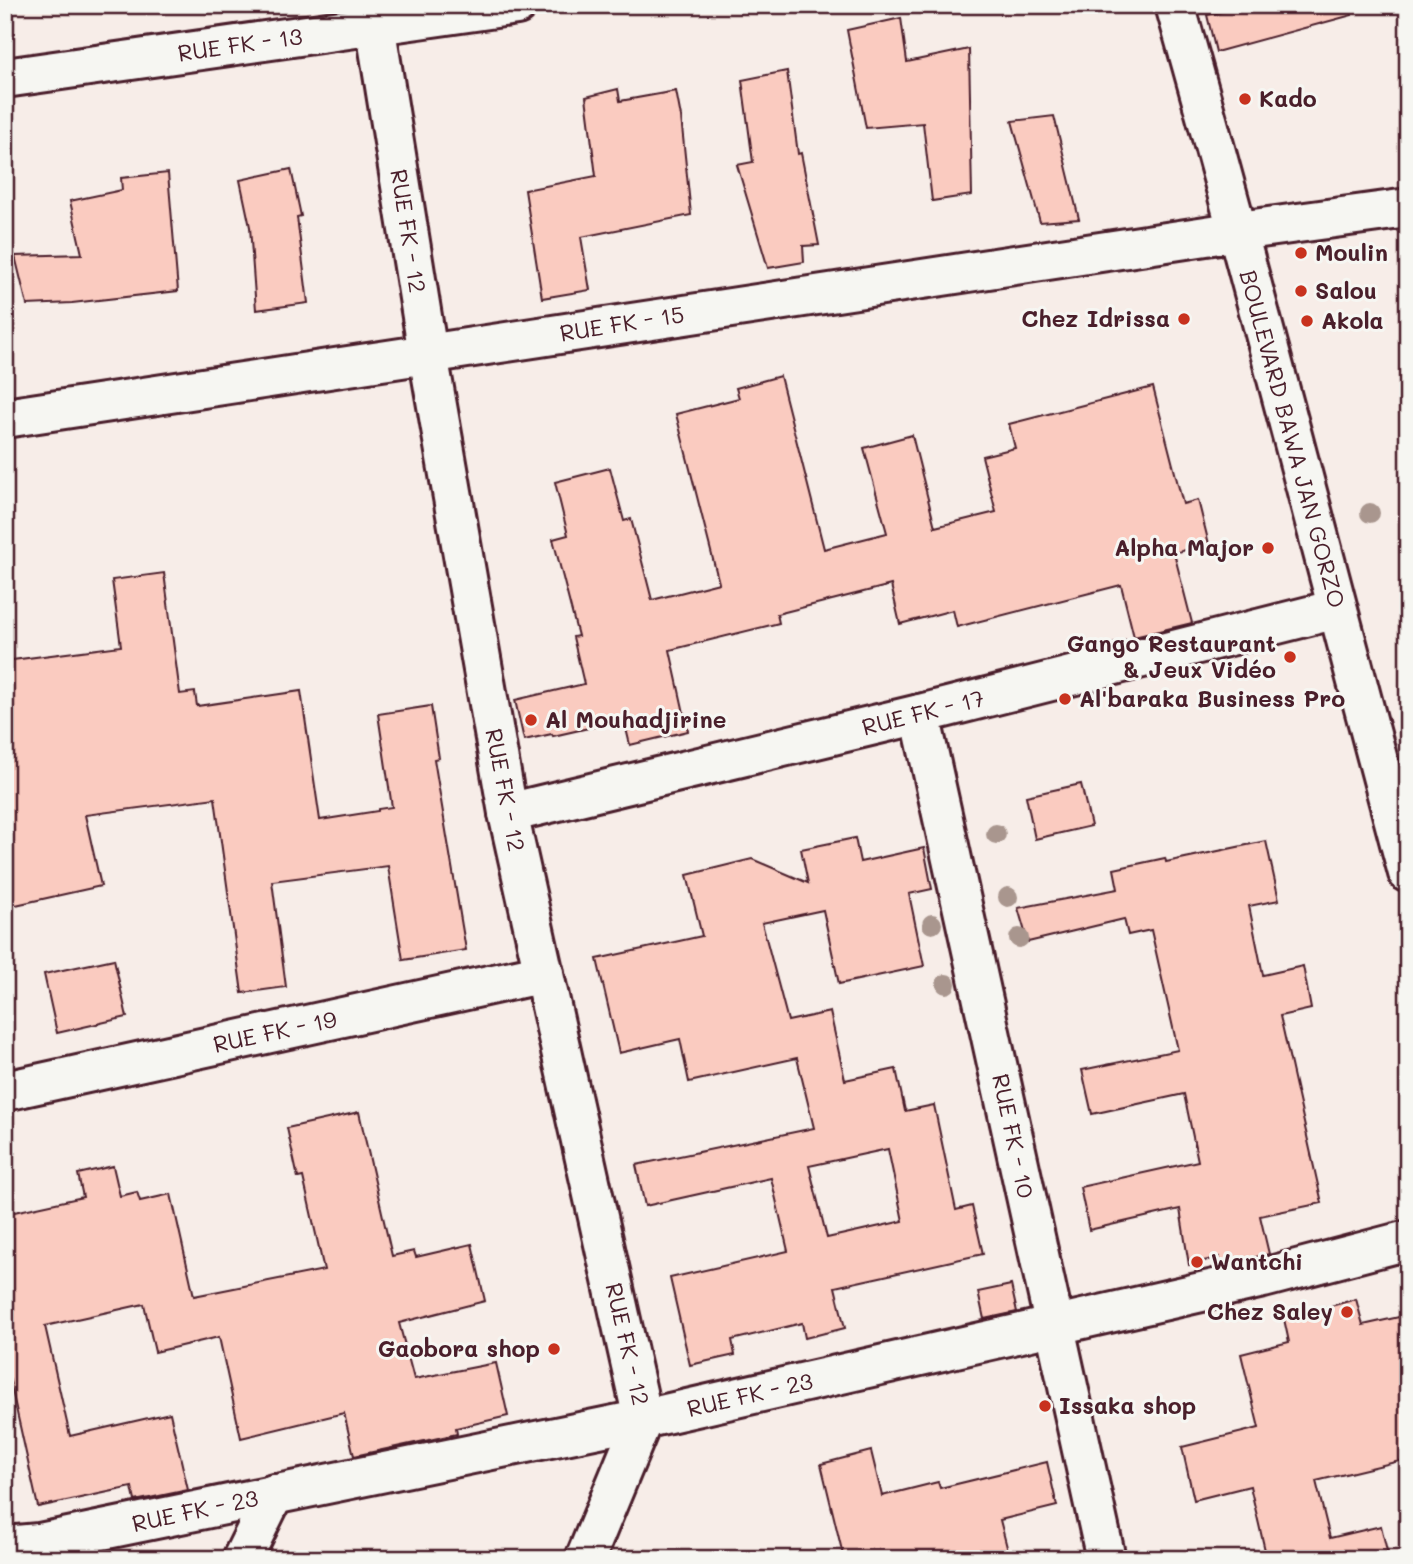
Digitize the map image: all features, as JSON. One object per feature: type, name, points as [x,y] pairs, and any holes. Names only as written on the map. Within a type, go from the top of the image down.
[{"type":"street","name":"RUE FK - 13","points":[[5,78],[374,15],[517,5]]},
{"type":"street","name":"BOULEVARD BAWA JAN GORZO","points":[[1175,5],[1239,231],[1336,609],[1408,873]]},
{"type":"street","name":"RUE FK - 12","points":[[374,15],[428,354],[508,813],[643,1419],[585,1559]]},
{"type":"street","name":"RUE FK - 15","points":[[5,418],[1239,231],[1408,208]]},
{"type":"street","name":"RUE FK - 17","points":[[508,813],[920,714],[1336,609]]},
{"type":"street","name":"RUE FK - 10","points":[[920,714],[1106,1559]]},
{"type":"street","name":"RUE FK - 19","points":[[5,1091],[544,973]]},
{"type":"street","name":"RUE FK - 23","points":[[5,1546],[39,1543],[643,1419],[1263,1278],[1408,1240]]},
{"type":"street","points":[[242,1559],[274,1494]]},
{"type":"building","points":[[1256,5],[1351,5],[1352,15],[1216,52],[1207,15]]},
{"type":"building","points":[[901,18],[907,62],[969,49],[972,195],[932,201],[923,123],[866,128],[847,30]]},
{"type":"building","points":[[787,71],[798,154],[801,153],[819,245],[803,246],[804,262],[768,268],[737,165],[753,162],[742,80]]},
{"type":"building","points":[[618,89],[620,101],[676,91],[691,215],[581,237],[590,290],[542,298],[525,190],[596,176],[586,97]]},
{"type":"building","points":[[1054,116],[1079,219],[1040,222],[1012,121]]},
{"type":"building","points":[[291,169],[301,216],[297,217],[308,303],[256,310],[250,227],[240,180]]},
{"type":"building","points":[[168,173],[178,291],[72,303],[27,305],[15,256],[82,254],[70,201],[122,190],[121,178]]},
{"type":"building","points":[[780,376],[824,549],[887,533],[864,448],[912,435],[935,527],[996,512],[982,456],[1015,448],[1009,424],[1153,387],[1183,504],[1198,500],[1209,544],[1174,553],[1192,623],[1134,637],[1121,585],[957,627],[953,610],[900,624],[891,585],[777,614],[779,623],[670,650],[688,731],[630,745],[624,720],[524,740],[515,700],[584,684],[573,637],[578,636],[553,539],[568,535],[555,482],[610,468],[624,521],[631,519],[652,600],[719,583],[676,414],[739,398],[736,388]]},
{"type":"building","points":[[164,573],[180,694],[195,692],[197,706],[301,691],[320,820],[392,807],[378,714],[431,706],[439,758],[434,759],[466,950],[403,960],[388,866],[272,881],[286,987],[242,993],[215,798],[85,815],[101,886],[11,906],[5,881],[5,852],[10,851],[5,817],[5,661],[121,646],[112,580]]},
{"type":"building","points":[[1081,784],[1091,826],[1035,839],[1026,796]]},
{"type":"building","points":[[855,838],[860,862],[924,848],[932,889],[909,894],[924,966],[839,984],[823,910],[762,923],[788,1021],[830,1012],[845,1080],[896,1069],[905,1111],[934,1105],[956,1210],[972,1206],[983,1254],[835,1287],[845,1328],[805,1338],[802,1323],[732,1340],[735,1355],[690,1365],[670,1278],[788,1251],[771,1178],[645,1206],[636,1165],[814,1128],[797,1058],[689,1082],[680,1039],[619,1053],[597,959],[702,936],[687,875],[752,859],[808,883],[801,849]],"holes":[[[888,1149],[903,1221],[827,1238],[809,1166]]]},
{"type":"building","points":[[1266,841],[1279,900],[1249,906],[1263,975],[1303,966],[1311,1009],[1280,1016],[1322,1203],[1260,1216],[1269,1254],[1221,1265],[1219,1257],[1189,1265],[1180,1209],[1089,1230],[1080,1187],[1198,1161],[1184,1094],[1092,1114],[1082,1070],[1178,1050],[1151,930],[1128,935],[1124,919],[1028,942],[1018,908],[1118,889],[1114,869],[1165,858],[1166,862]]},
{"type":"building","points":[[114,959],[127,1017],[57,1033],[44,974]]},
{"type":"building","points":[[359,1112],[392,1256],[414,1251],[416,1257],[472,1244],[485,1301],[399,1323],[414,1379],[496,1363],[508,1416],[456,1428],[457,1434],[354,1456],[344,1413],[241,1438],[219,1337],[155,1352],[144,1304],[45,1326],[70,1436],[170,1413],[188,1490],[135,1501],[132,1487],[38,1507],[5,1359],[5,1214],[83,1197],[78,1174],[113,1166],[120,1196],[137,1192],[140,1201],[171,1194],[194,1296],[324,1270],[303,1177],[298,1178],[287,1128]]},
{"type":"building","points":[[1011,1285],[1017,1312],[984,1319],[978,1292]]},
{"type":"building","points":[[1356,1299],[1363,1325],[1408,1315],[1408,1459],[1316,1481],[1330,1538],[1381,1526],[1389,1559],[1267,1559],[1250,1486],[1194,1500],[1182,1447],[1259,1428],[1241,1354],[1289,1342],[1284,1319]]},
{"type":"building","points":[[871,1451],[882,1496],[938,1482],[940,1488],[1047,1462],[1057,1506],[1000,1520],[1010,1559],[844,1559],[821,1464]]},
{"type":"place","name":"Kado","points":[[1245,99]]},
{"type":"place","name":"Moulin","points":[[1301,253]]},
{"type":"place","name":"Salou","points":[[1301,291]]},
{"type":"place","name":"Chez Idrissa","points":[[1184,319]]},
{"type":"place","name":"Akola","points":[[1307,321]]},
{"type":"place","name":"Alpha Major","points":[[1268,548]]},
{"type":"place","name":"Gango Restaurant & Jeux Vidéo","points":[[1290,657]]},
{"type":"place","name":"Al'baraka Business Pro","points":[[1065,699]]},
{"type":"place","name":"Al Mouhadjirine","points":[[531,720]]},
{"type":"place","name":"Wantchi","points":[[1197,1262]]},
{"type":"place","name":"Chez Saley","points":[[1347,1312]]},
{"type":"place","name":"Gaobora shop","points":[[554,1349]]},
{"type":"place","name":"Issaka shop","points":[[1045,1406]]}]
